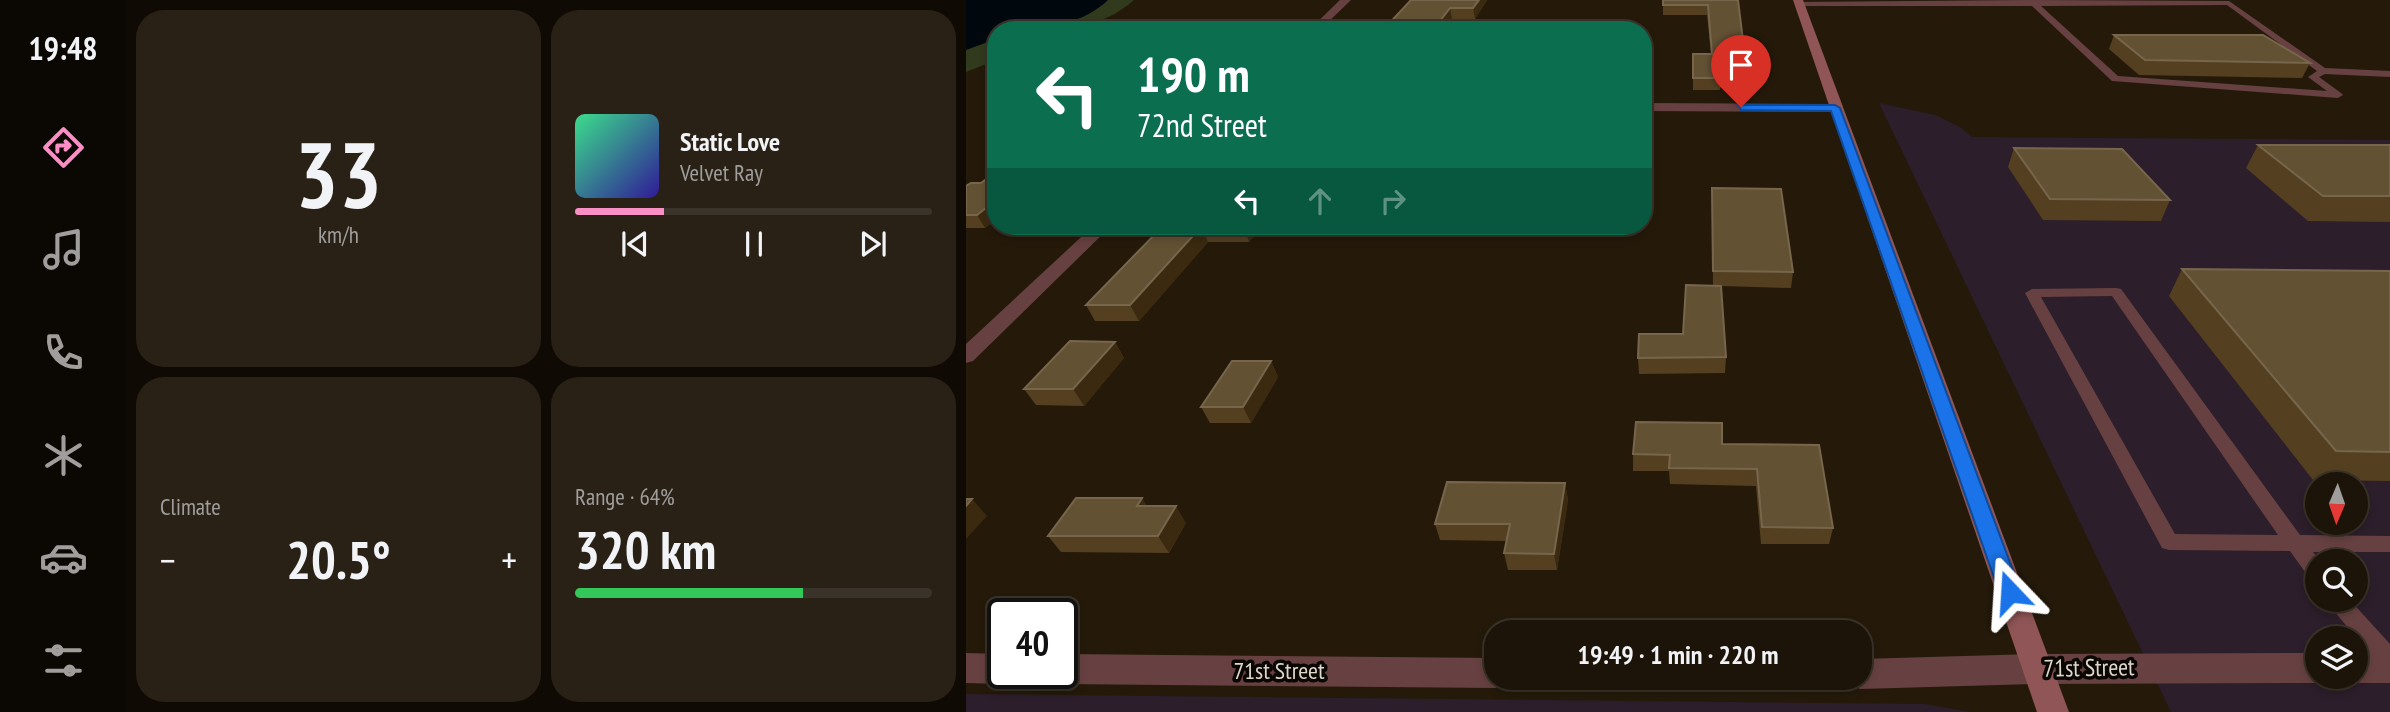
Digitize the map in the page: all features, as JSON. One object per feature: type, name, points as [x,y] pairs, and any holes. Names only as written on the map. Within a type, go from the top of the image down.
[{"type":"street","points":[[1324,21],[1346,0]]},
{"type":"street","points":[[1798,2],[2053,712]]},
{"type":"street","points":[[1652,107],[1835,108]]},
{"type":"street","points":[[966,356],[1094,235]]},
{"type":"street","points":[[966,668],[987,668]]},
{"type":"street","name":"71st Street","points":[[1872,674],[2037,668],[2305,668]]},
{"type":"street","points":[[2368,668],[2390,668]]},
{"type":"street","name":"71st Street","points":[[1078,669],[1484,673]]},
{"type":"lane","points":[[1798,2],[2227,1],[2323,71]]},
{"type":"lane","points":[[2031,2],[2115,79],[2338,95],[2313,76],[2323,71],[2390,74]]},
{"type":"lane","points":[[2305,557],[2295,543],[2116,292],[2032,293],[2169,542],[2295,543],[2390,544]]},
{"type":"lane","points":[[2347,612],[2390,661]]},
{"type":"shaded area","points":[[966,0],[1108,0],[1072,21],[987,21],[987,42],[966,50]]},
{"type":"shaded area","points":[[1879,103],[1935,115],[1960,127],[1972,137],[2390,140],[2390,712],[2171,712]]},
{"type":"shaded area","points":[[966,694],[1925,704],[1970,712],[966,712]]},
{"type":"green space","points":[[966,0],[1134,0],[1097,21],[987,21],[987,64],[966,72]]},
{"type":"building","points":[[1411,0],[1479,0],[1473,8],[1450,8],[1440,21],[1391,21]]},
{"type":"building","points":[[1663,0],[1738,0],[1747,73],[1721,73],[1721,78],[1693,78],[1693,54],[1712,54],[1708,5],[1663,5]]},
{"type":"building","points":[[2114,35],[2263,35],[2310,63],[2145,60]]},
{"type":"building","points":[[2258,145],[2390,145],[2390,196],[2323,196]]},
{"type":"building","points":[[2014,148],[2122,149],[2170,200],[2050,199]]},
{"type":"building","points":[[987,179],[987,207],[977,215],[966,215],[966,186],[981,183]]},
{"type":"building","points":[[1712,188],[1781,189],[1793,272],[1713,271]]},
{"type":"building","points":[[1154,235],[1194,235],[1130,305],[1086,305]]},
{"type":"building","points":[[2182,269],[2390,271],[2390,452],[2336,451]]},
{"type":"building","points":[[1686,285],[1721,286],[1726,357],[1638,358],[1639,334],[1683,334]]},
{"type":"building","points":[[1070,341],[1115,342],[1073,389],[1024,389]]},
{"type":"building","points":[[1232,361],[1271,361],[1243,407],[1201,407]]},
{"type":"building","points":[[1636,422],[1722,423],[1722,444],[1819,445],[1833,528],[1762,527],[1757,469],[1669,468],[1670,455],[1633,454]]},
{"type":"building","points":[[1447,482],[1565,483],[1554,554],[1504,553],[1510,524],[1435,524]]},
{"type":"building","points":[[1076,498],[1142,498],[1137,506],[1176,506],[1158,536],[1048,536]]},
{"type":"route","points":[[1741,107],[1835,108],[2010,592]]}]
